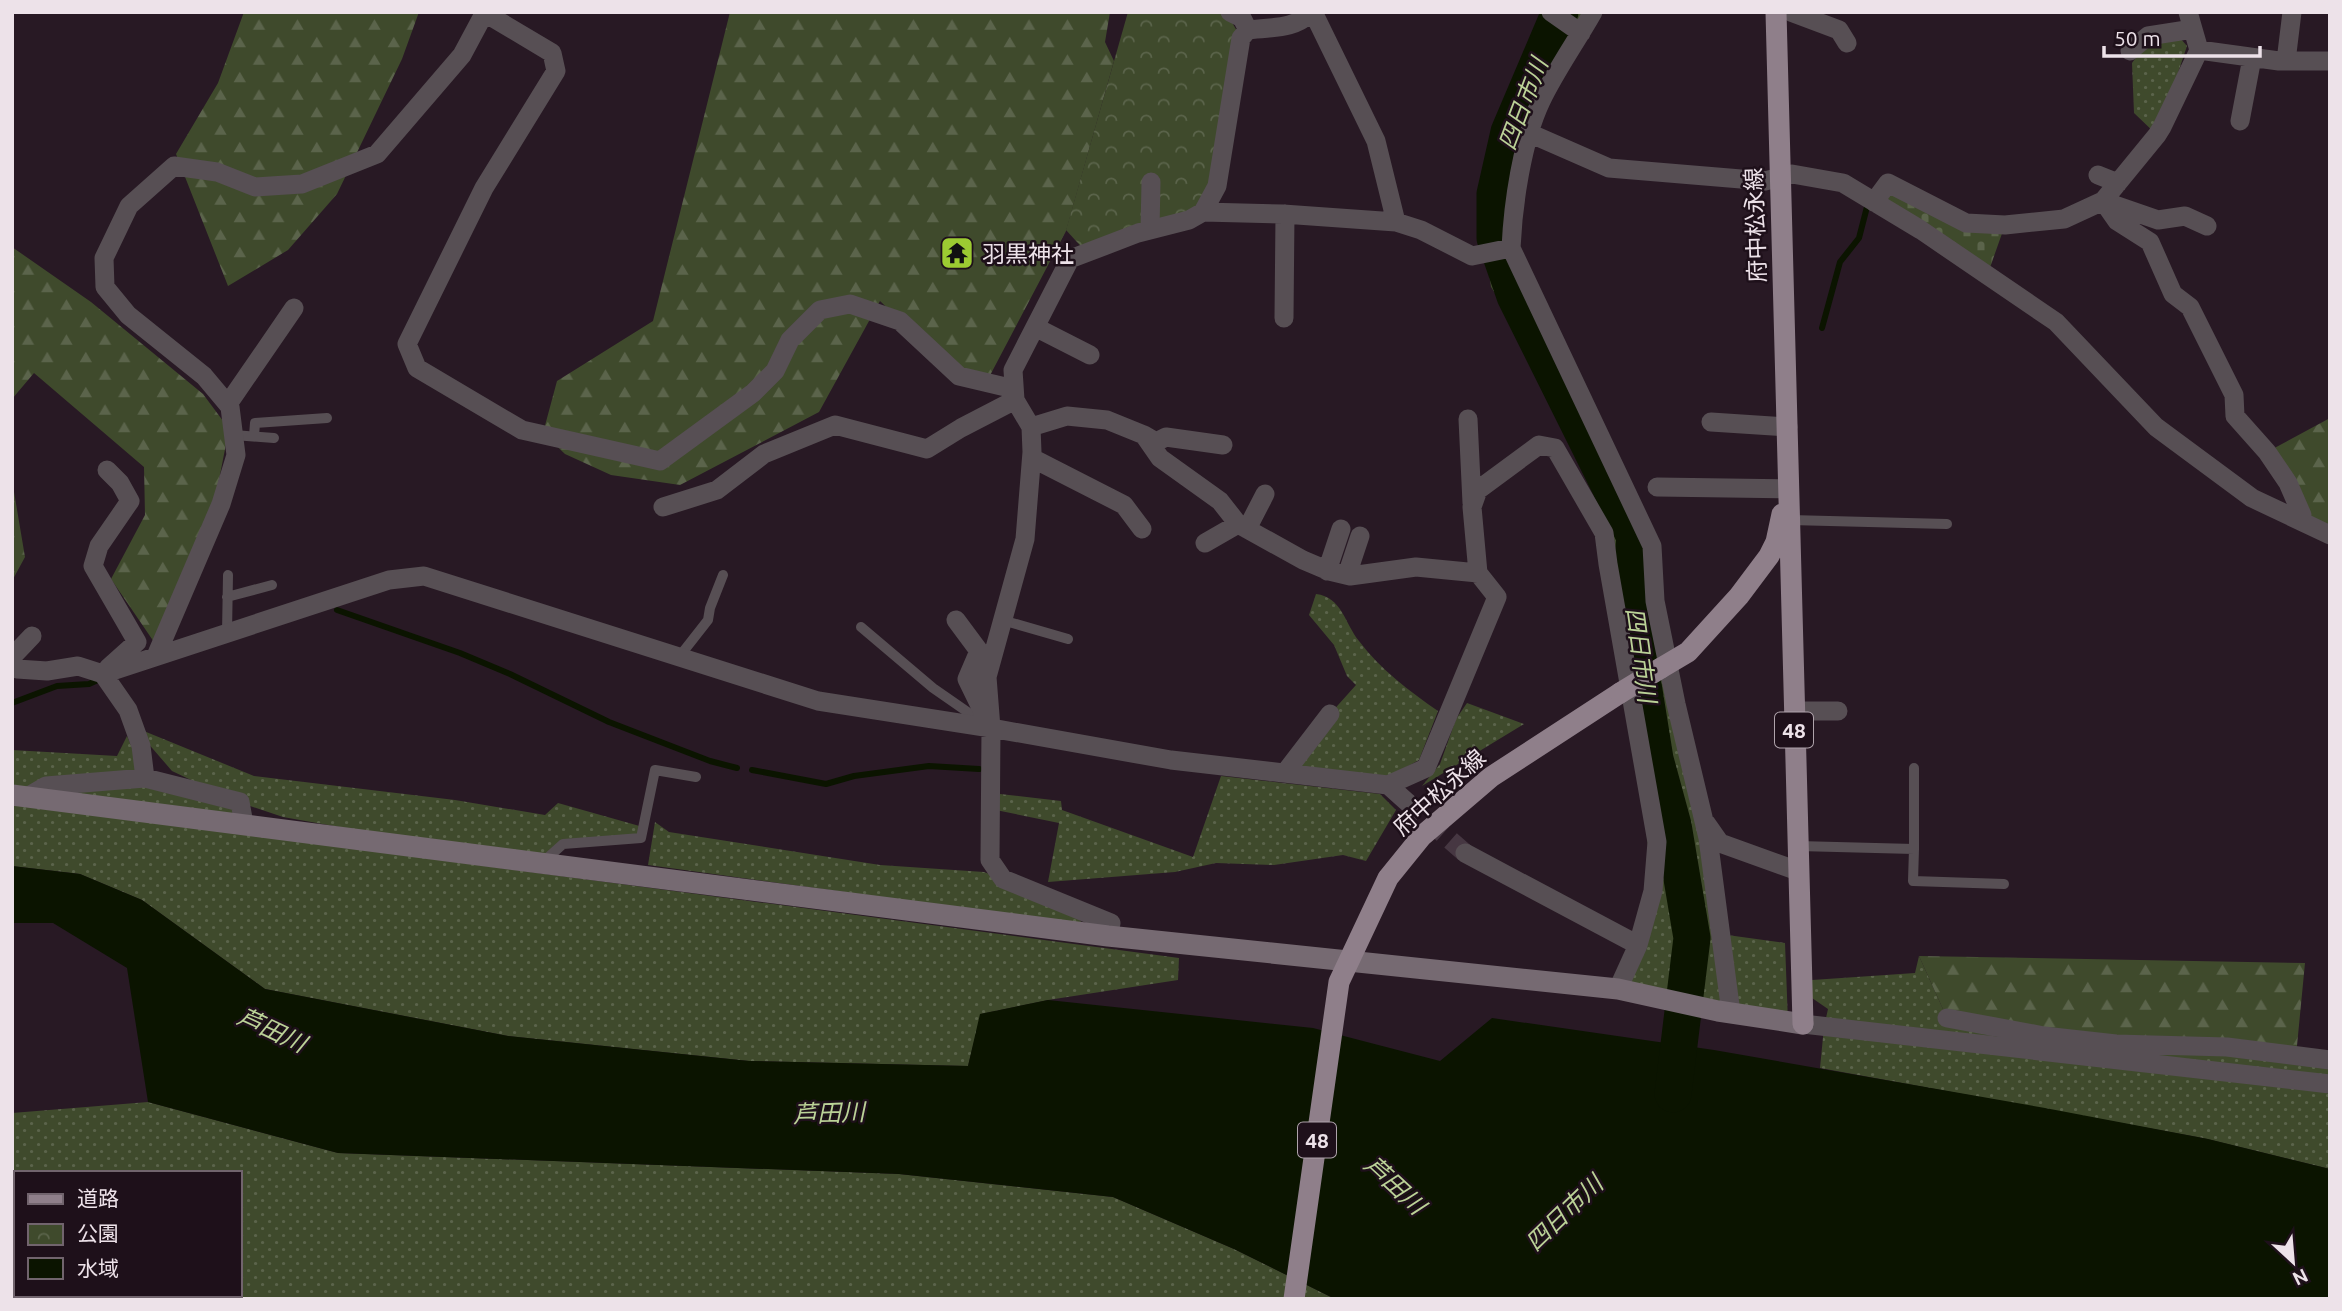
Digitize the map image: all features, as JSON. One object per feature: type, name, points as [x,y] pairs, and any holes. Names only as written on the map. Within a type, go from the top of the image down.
[{"type":"main road","name":"府中松永線","points":[[1776,12],[1803,1024]]},
{"type":"main road","name":"府中松永線","points":[[1294,1299],[1339,982],[1388,878],[1422,836],[1491,777],[1688,652],[1740,596],[1769,556],[1776,542],[1787,489]]},
{"type":"street","points":[[1230,12],[1242,18],[1248,30]]},
{"type":"street","points":[[1108,936],[1111,923],[1003,878],[990,860],[991,728],[986,677],[1025,539],[1032,458],[1031,427],[1015,395],[1013,370],[1070,259],[1150,230],[1189,220],[1202,212],[1217,186],[1241,38],[1248,30],[1288,27],[1299,23],[1313,12],[1376,141],[1396,222]]},
{"type":"street","points":[[1592,12],[1563,20],[1541,101],[1529,133],[1512,216],[1511,248],[1652,546],[1665,666],[1703,819],[1725,1012]]},
{"type":"street","points":[[1791,12],[1839,30],[1847,43]]},
{"type":"street","points":[[2286,61],[2292,12]]},
{"type":"street","points":[[156,656],[221,504],[236,455],[228,404],[204,376],[128,315],[105,287],[104,258],[130,206],[174,166],[216,172],[256,187],[302,184],[377,154],[462,55],[485,13],[552,53],[556,71],[484,188],[407,344],[417,368],[522,430],[660,461],[753,393],[775,371],[790,340],[820,310],[850,304],[900,321],[959,376],[1015,395]]},
{"type":"street","points":[[1874,202],[1888,183],[1966,223],[2005,225],[2064,219],[2103,201],[2162,127],[2199,50],[2190,21],[2148,36],[2130,51]]},
{"type":"street","points":[[2199,50],[2286,61],[2330,61]]},
{"type":"street","points":[[2240,121],[2252,58]]},
{"type":"street","points":[[1529,133],[1609,168],[1765,181],[1792,174],[1843,183],[1921,230],[2056,322],[2156,427],[2252,498],[2330,535]]},
{"type":"street","points":[[2098,175],[2118,183]]},
{"type":"street","points":[[1150,230],[1152,182]]},
{"type":"street","points":[[2103,201],[2158,220],[2185,216],[2207,226]]},
{"type":"street","points":[[2103,201],[2130,222],[2158,233]]},
{"type":"street","points":[[2103,201],[2117,221],[2150,242],[2173,294],[2190,307],[2234,395],[2235,416],[2267,452],[2288,482],[2302,515],[2300,521]]},
{"type":"street","points":[[1202,212],[1285,214],[1396,222],[1421,230],[1472,256],[1511,248]]},
{"type":"street","points":[[1284,318],[1285,214]]},
{"type":"street","points":[[228,404],[295,308]]},
{"type":"street","points":[[1035,327],[1090,355]]},
{"type":"street","points":[[663,507],[717,490],[764,454],[835,425],[927,449],[1015,395]]},
{"type":"street","points":[[1031,427],[1066,416],[1107,419],[1156,442],[1166,438],[1223,445]]},
{"type":"street","points":[[32,636],[12,659],[17,669],[47,671],[78,666],[103,674],[156,656],[227,626],[389,580],[424,576],[818,701],[1171,760],[1388,785],[1426,768],[1497,597],[1479,573],[1472,507],[1468,419]]},
{"type":"street","points":[[1710,422],[1788,431]]},
{"type":"street","points":[[1144,435],[1160,458],[1220,501],[1243,526],[1303,560],[1327,570],[1347,575],[1416,567],[1479,573]]},
{"type":"street","points":[[1472,507],[1478,490],[1539,444],[1555,448],[1604,533],[1657,842],[1653,891],[1638,945],[1618,989]]},
{"type":"street","points":[[1032,458],[1105,487],[1142,528]]},
{"type":"street","points":[[103,674],[137,642],[93,566],[99,546],[130,501],[120,483],[107,470]]},
{"type":"street","points":[[1657,487],[1787,489]]},
{"type":"street","points":[[1205,543],[1243,526],[1265,494]]},
{"type":"street","points":[[1327,570],[1350,532],[1347,575]]},
{"type":"street","points":[[956,620],[979,651],[967,679],[991,728]]},
{"type":"street","points":[[103,674],[128,710],[141,746],[145,778]]},
{"type":"street","points":[[1794,711],[1838,711]]},
{"type":"street","points":[[1284,774],[1330,714]]},
{"type":"street","points":[[21,795],[46,786],[145,778],[240,802],[243,824]]},
{"type":"street","points":[[1388,785],[1407,802]]},
{"type":"street","points":[[21,795],[1108,936],[1618,989],[1725,1012],[1803,1024],[2114,1051],[2227,1047],[2330,1060]]},
{"type":"street","points":[[1703,819],[1720,843],[1798,871]]},
{"type":"street","points":[[1465,853],[1638,945]]},
{"type":"street","points":[[1947,1018],[2114,1051],[2330,1084]]},
{"type":"lane","points":[[254,436],[255,423],[327,418]]},
{"type":"lane","points":[[233,435],[274,438]]},
{"type":"lane","points":[[1790,520],[1947,524]]},
{"type":"lane","points":[[227,626],[228,575]]},
{"type":"lane","points":[[680,657],[708,620],[723,575]]},
{"type":"lane","points":[[227,597],[272,585]]},
{"type":"lane","points":[[1002,620],[1068,639]]},
{"type":"lane","points":[[861,627],[933,688],[991,728]]},
{"type":"lane","points":[[1914,768],[1913,881],[2004,884]]},
{"type":"lane","points":[[542,863],[563,844],[641,838],[655,770],[696,777]]},
{"type":"lane","points":[[1797,846],[1914,849]]},
{"type":"green space","points":[[244,12],[419,12],[402,59],[337,194],[288,250],[228,286],[176,154],[218,83]]},
{"type":"green space","points":[[730,12],[1110,12],[1105,42],[1114,61],[1066,231],[986,383],[959,376],[880,301],[819,412],[680,485],[611,475],[565,454],[543,433],[557,381],[653,321]]},
{"type":"green space","points":[[1128,12],[1226,12],[1241,38],[1203,212],[1087,253],[1066,230]]},
{"type":"green space","points":[[1544,12],[1593,12],[1541,101],[1511,248],[1642,529],[1720,934],[1785,943],[1788,1022],[1618,989],[1653,892],[1614,538],[1518,328],[1491,287],[1486,253],[1486,185],[1505,105],[1536,43]]},
{"type":"green space","points":[[2180,38],[2187,46],[2157,135],[2134,113],[2132,63],[2148,41]]},
{"type":"green space","points":[[1888,183],[1964,222],[2005,225],[1987,276],[1874,202]]},
{"type":"green space","points":[[12,247],[91,302],[203,394],[229,429],[215,500],[154,642],[111,579],[145,515],[144,467],[34,373],[12,399]]},
{"type":"green space","points":[[2330,418],[2330,535],[2313,527],[2267,452]]},
{"type":"green space","points":[[12,480],[25,557],[12,581]]},
{"type":"green space","points":[[1316,594],[1332,600],[1367,651],[1406,687],[1438,711],[1419,760],[1385,779],[1290,773],[1330,714],[1356,685],[1347,676],[1334,645],[1309,615]]},
{"type":"green space","points":[[1467,703],[1524,724],[1422,786],[1440,764],[1456,719]]},
{"type":"green space","points":[[134,727],[254,776],[455,800],[545,815],[558,803],[643,827],[641,838],[570,843],[543,863],[283,817],[235,801],[244,824],[12,795],[12,750],[117,756],[127,736],[145,778],[229,798],[172,771]]},
{"type":"green space","points":[[1221,776],[1380,794],[1396,810],[1366,861],[1343,855],[1274,865],[1216,863],[1175,872],[1048,882],[1059,823],[991,809],[991,793],[1061,801],[1062,810],[1193,857]]},
{"type":"green space","points":[[12,803],[1179,958],[1178,980],[1048,1000],[981,1014],[968,1066],[749,1061],[508,1036],[265,989],[142,900],[80,874],[12,866]]},
{"type":"green space","points":[[655,822],[669,832],[880,865],[984,872],[1058,901],[1085,925],[648,865]]},
{"type":"green space","points":[[1919,956],[1947,1018],[2330,1060],[2330,1169],[2203,1138],[1820,1068],[1828,1009],[1812,998],[1812,980],[1915,973]]},
{"type":"green space","points":[[1919,956],[2305,963],[2296,1056],[1947,1018]]},
{"type":"green space","points":[[148,1102],[338,1153],[899,1174],[1113,1197],[1234,1249],[1335,1299],[12,1299],[12,1113]]},
{"type":"water","name":"芦田川","points":[[12,866],[80,874],[142,900],[265,989],[508,1036],[749,1061],[968,1066],[980,1014],[1048,1000],[1313,1028],[1440,1061],[1492,1018],[1714,1050],[2045,1108],[2208,1139],[2330,1169],[2330,1299],[1335,1299],[1234,1249],[1113,1197],[899,1174],[338,1153],[148,1102],[127,968],[53,923],[12,923]]},
{"type":"waterway","name":"四日市川","points":[[1560,12],[1509,132],[1495,194],[1495,238],[1515,296],[1635,537],[1631,576],[1636,641],[1655,759],[1673,825],[1692,938],[1673,1094]]},
{"type":"waterway","points":[[1822,328],[1840,262],[1859,238],[1868,203]]},
{"type":"waterway","points":[[337,610],[460,653],[609,722],[710,761],[737,768]]},
{"type":"waterway","points":[[12,703],[57,686],[89,684],[100,679]]},
{"type":"waterway","points":[[752,770],[826,784],[854,776],[929,766],[979,769]]},
{"type":"tunnel","points":[[1407,802],[1465,853]]},
{"type":"place","name":"羽黒神社","points":[[957,253]]}]
